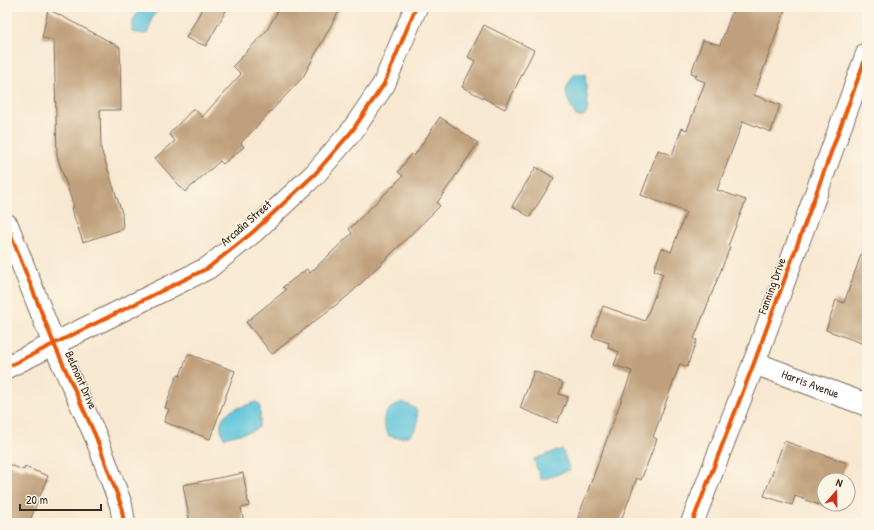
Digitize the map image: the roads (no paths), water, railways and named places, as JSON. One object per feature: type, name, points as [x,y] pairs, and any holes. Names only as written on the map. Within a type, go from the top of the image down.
[{"type":"street","name":"Arcadia Street","points":[[7,367],[208,268],[253,232],[315,174],[352,131],[384,84],[416,7]]},
{"type":"street","name":"Fanning Drive","points":[[692,523],[754,363],[867,54]]},
{"type":"street","name":"Belmont Drive","points":[[7,224],[54,344],[96,437],[121,505],[124,523]]},
{"type":"street","name":"Harris Avenue","points":[[754,363],[867,405]]},
{"type":"water","points":[[141,7],[159,8],[152,18],[148,33],[143,34],[132,32],[133,20]]},
{"type":"water","points":[[575,74],[585,74],[588,107],[586,114],[580,117],[576,116],[566,95],[566,90],[570,80]]},
{"type":"water","points":[[256,402],[260,405],[260,421],[258,428],[224,438],[221,429],[221,422],[228,412]]},
{"type":"water","points":[[403,402],[416,409],[416,428],[413,433],[408,436],[389,436],[384,424],[385,414]]},
{"type":"water","points":[[562,449],[570,470],[541,480],[534,459]]}]
